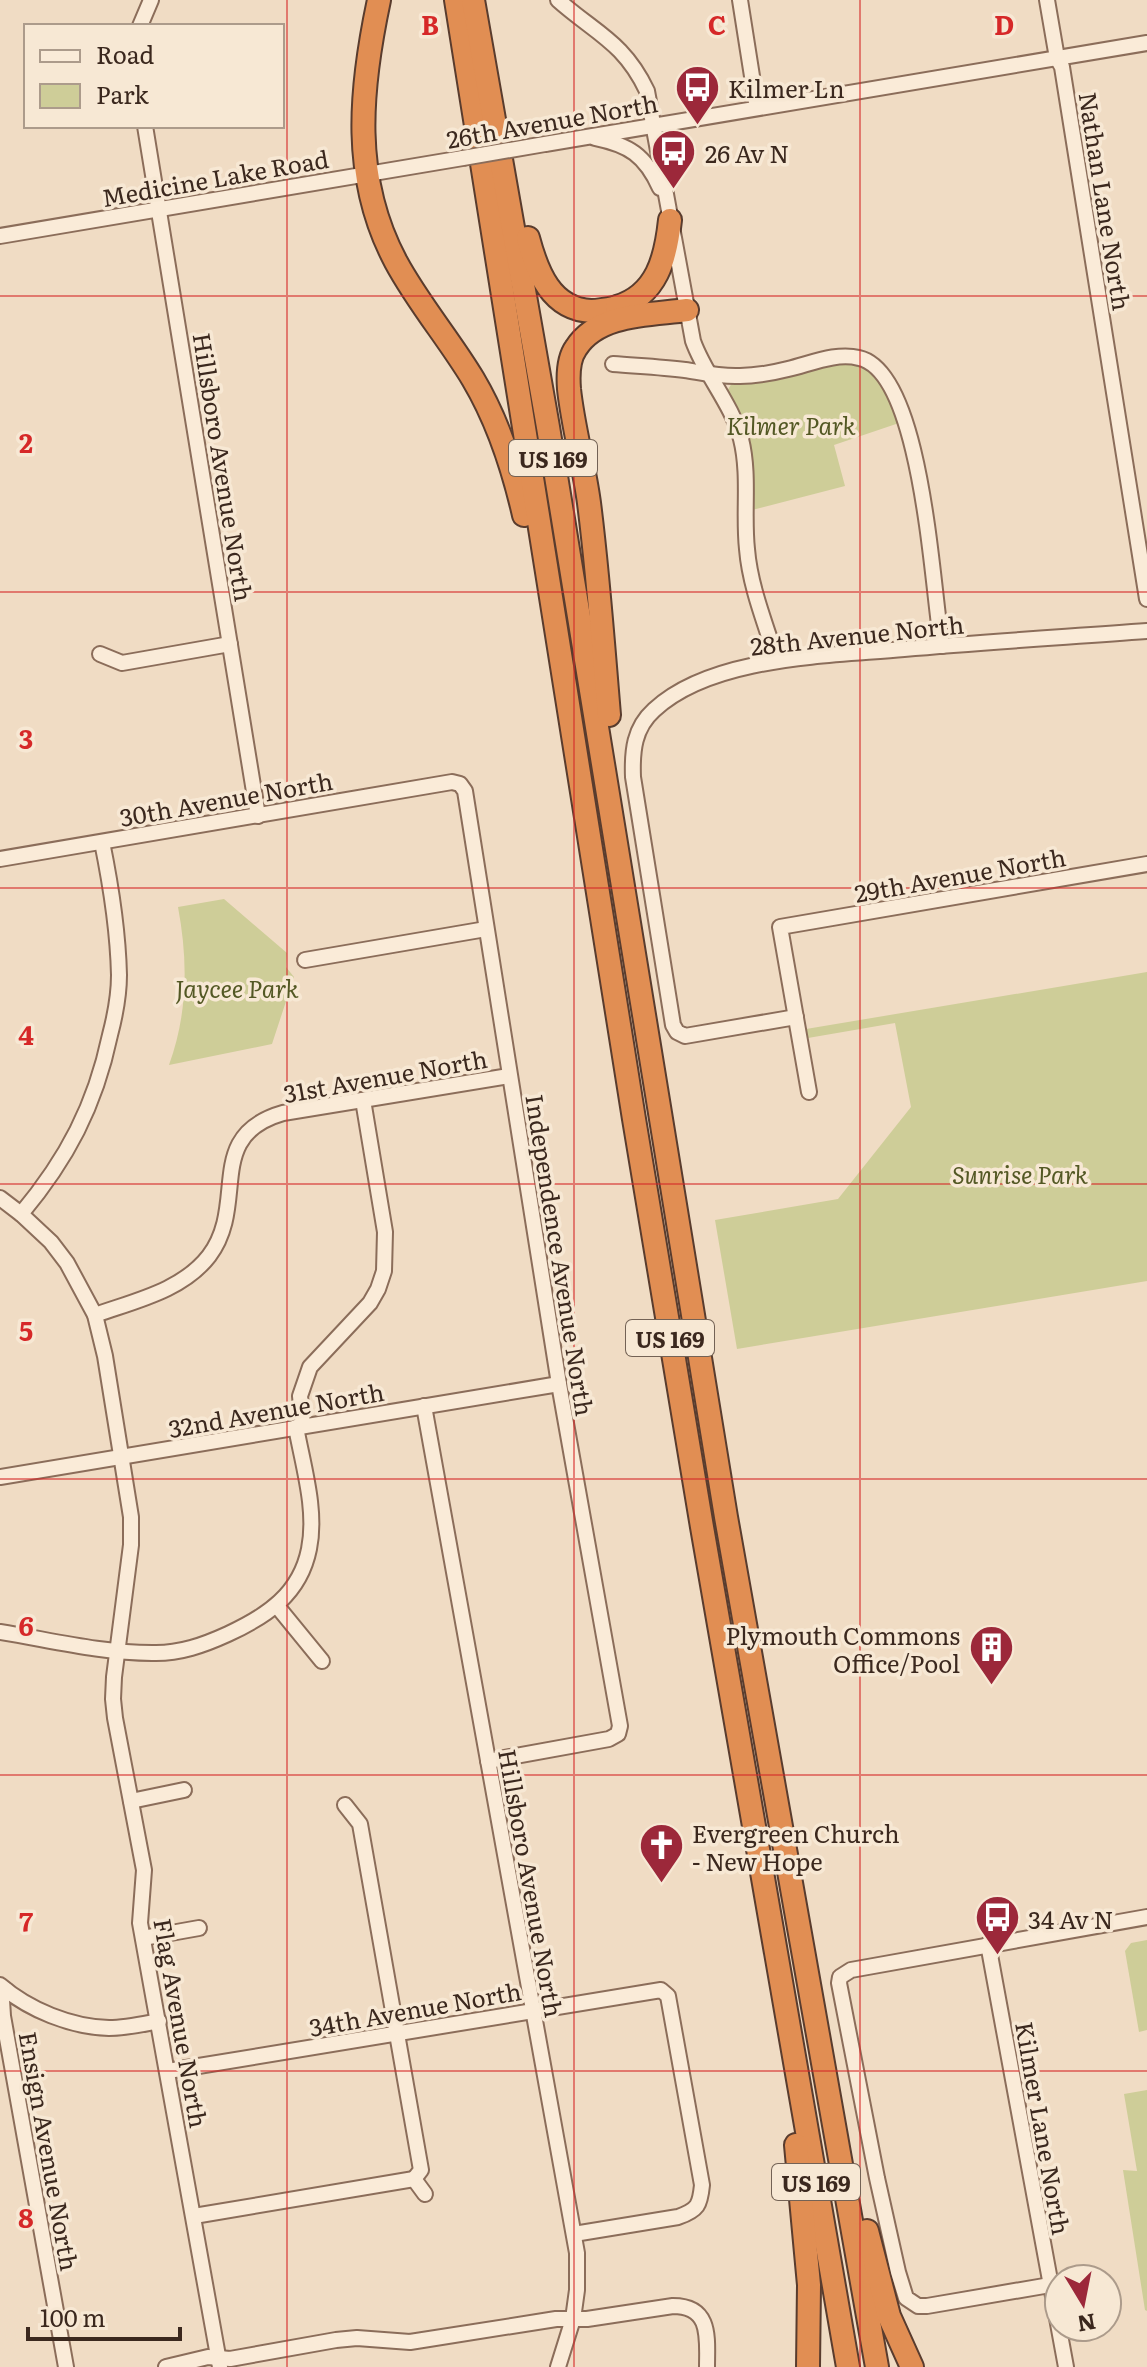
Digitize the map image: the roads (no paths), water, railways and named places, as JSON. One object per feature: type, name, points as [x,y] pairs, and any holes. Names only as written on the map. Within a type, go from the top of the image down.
[{"type":"highway","points":[[379,0],[363,90],[362,124],[367,173],[379,221],[395,261],[470,373],[501,434],[523,510],[563,679]]},
{"type":"highway","name":"US 169","points":[[456,0],[699,1512],[848,2367]]},
{"type":"highway","name":"US 169","points":[[473,0],[548,427],[721,1487],[877,2367]]},
{"type":"highway","points":[[492,105],[535,266],[555,296],[589,311],[685,303]]},
{"type":"highway","points":[[617,307],[634,300],[657,275],[663,263],[669,211]]},
{"type":"highway","points":[[612,812],[614,766],[595,554],[569,389],[569,368],[574,350],[587,334],[601,325],[685,303]]},
{"type":"highway","points":[[785,1997],[809,2285],[808,2367]]},
{"type":"highway","points":[[824,2059],[889,2316],[912,2367]]},
{"type":"street","points":[[141,24],[151,0]]},
{"type":"street","points":[[558,0],[628,58],[647,91],[693,341],[733,416],[740,436],[745,464],[748,562],[777,661]]},
{"type":"street","points":[[740,0],[757,108]]},
{"type":"street","name":"Nathan Lane North","points":[[1047,0],[1057,58],[1062,67],[1147,599]]},
{"type":"street","name":"26th Avenue North","points":[[438,162],[1147,43]]},
{"type":"street","name":"Hillsboro Avenue North","points":[[145,128],[258,816]]},
{"type":"street","points":[[586,136],[618,143],[637,154],[653,173],[669,211]]},
{"type":"street","name":"Medicine Lake Road","points":[[0,236],[438,162]]},
{"type":"street","points":[[613,364],[741,376],[767,374],[842,356],[866,360],[882,372],[905,421],[917,465],[942,646]]},
{"type":"street","name":"28th Avenue North","points":[[796,1017],[685,1036],[677,1032],[673,1025],[633,777],[633,748],[637,735],[655,708],[702,681],[777,661],[1147,631]]},
{"type":"street","points":[[100,654],[122,663],[230,644]]},
{"type":"street","name":"30th Avenue North","points":[[0,859],[452,782],[460,784]]},
{"type":"street","name":"Independence Avenue North","points":[[460,784],[465,791],[559,1384],[620,1726],[618,1734],[609,1739],[488,1761]]},
{"type":"street","points":[[21,1214],[54,1172],[76,1135],[93,1098],[114,1019],[119,979],[113,898],[102,842]]},
{"type":"street","name":"29th Avenue North","points":[[796,1017],[780,927],[1147,864]]},
{"type":"street","points":[[305,960],[486,929]]},
{"type":"street","points":[[796,1017],[809,1092]]},
{"type":"street","name":"31st Avenue North","points":[[95,1315],[174,1286],[208,1257],[225,1222],[236,1150],[255,1125],[283,1113],[509,1076]]},
{"type":"street","points":[[0,1632],[118,1651],[172,1652],[192,1648],[263,1617],[277,1606],[295,1583],[304,1566],[311,1528],[300,1427],[300,1396],[310,1367],[370,1303],[384,1271],[385,1232],[363,1100]]},
{"type":"street","name":"Flag Avenue North","points":[[0,1198],[51,1242],[67,1263],[95,1315],[105,1356],[128,1494],[131,1545],[114,1677],[115,1718],[144,1870],[140,1923],[219,2363]]},
{"type":"street","name":"32nd Avenue North","points":[[0,1477],[559,1384]]},
{"type":"street","name":"Hillsboro Avenue North","points":[[424,1406],[531,2011],[574,2234],[578,2269],[573,2319],[558,2367]]},
{"type":"street","points":[[277,1606],[322,1661]]},
{"type":"street","points":[[131,1801],[184,1790]]},
{"type":"street","points":[[194,2216],[414,2179],[421,2170],[360,1824],[345,1805]]},
{"type":"street","points":[[1043,2286],[927,2306],[911,2302],[903,2291],[883,2209],[840,1977],[851,1970],[1147,1917]]},
{"type":"street","points":[[143,1938],[199,1928]]},
{"type":"street","name":"Kilmer Lane North","points":[[988,1944],[1046,2263]]},
{"type":"street","points":[[3,1988],[36,2008],[84,2025],[111,2028],[159,2021]]},
{"type":"street","name":"Ensign Avenue North","points":[[3,1988],[3,2016],[66,2367]]},
{"type":"street","name":"34th Avenue North","points":[[168,2071],[661,1990],[668,1996],[702,2185],[699,2204],[678,2217],[574,2234]]},
{"type":"street","points":[[414,2179],[425,2194]]},
{"type":"street","points":[[166,2367],[208,2357],[219,2363],[357,2338],[421,2341],[556,2319],[684,2306],[700,2317],[705,2325],[707,2367]]},
{"type":"street","name":"Kilmer Lane North","points":[[1061,2343],[1066,2367]]},
{"type":"place","name":"Kilmer Ln","points":[[697,126]]},
{"type":"place","name":"26 Av N","points":[[674,191]]},
{"type":"place","name":"Plymouth Commons Office/Pool","points":[[991,1687]]},
{"type":"place","name":"Evergreen Church - New Hope","points":[[661,1885]]},
{"type":"place","name":"34 Av N","points":[[997,1957]]},
{"type":"park label","name":"Kilmer Park","points":[[791,424]]},
{"type":"park label","name":"Jaycee Park","points":[[237,987]]},
{"type":"park label","name":"Sunrise Park","points":[[1020,1173]]}]
